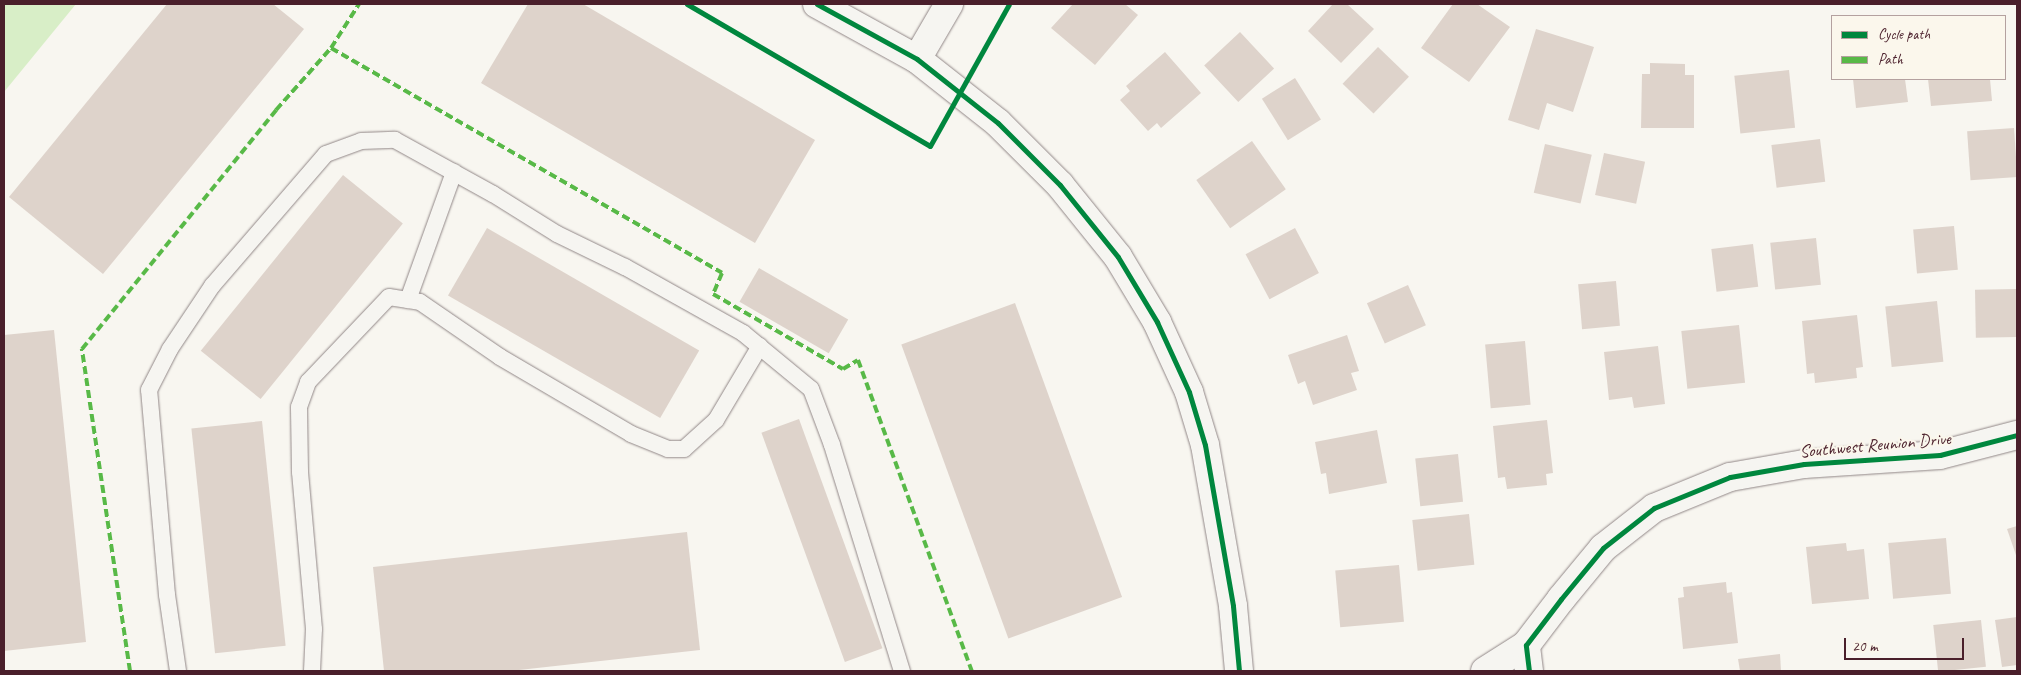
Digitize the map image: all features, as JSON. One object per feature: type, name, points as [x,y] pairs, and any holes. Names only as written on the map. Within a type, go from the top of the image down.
[{"type":"street","points":[[817,4],[917,59],[998,123],[1060,184],[1118,257],[1157,322],[1189,392],[1205,445],[1233,606],[1240,671]]},
{"type":"street","points":[[917,59],[949,4]]},
{"type":"street","name":"Southwest Reunion Drive","points":[[1485,671],[1528,658],[1603,548],[1654,508],[1730,477],[1804,464],[1940,455],[2017,435]]},
{"type":"lane","points":[[178,671],[167,594],[149,390],[170,349],[212,286],[326,154],[361,141],[395,140],[454,172],[558,234],[625,267],[743,333],[811,389],[832,445],[902,671]]},
{"type":"lane","points":[[408,300],[454,172]]},
{"type":"lane","points":[[312,671],[314,629],[300,472],[299,407],[308,382],[389,297],[420,302],[500,357],[631,434],[668,449],[684,449],[716,420],[760,346]]},
{"type":"green space","points":[[4,4],[76,4],[4,92]]},
{"type":"building","points":[[167,4],[273,4],[304,29],[103,274],[9,197]]},
{"type":"building","points":[[528,4],[583,4],[815,140],[755,243],[481,83]]},
{"type":"building","points":[[1073,4],[1125,4],[1138,15],[1095,65],[1051,28]]},
{"type":"building","points":[[1333,4],[1347,4],[1374,29],[1341,63],[1308,31]]},
{"type":"building","points":[[1453,4],[1477,4],[1510,27],[1469,82],[1421,48]]},
{"type":"building","points":[[1536,29],[1594,47],[1573,112],[1547,103],[1539,130],[1508,120]]},
{"type":"building","points":[[1240,32],[1274,69],[1238,102],[1204,65]]},
{"type":"building","points":[[1378,47],[1409,77],[1374,114],[1343,84]]},
{"type":"building","points":[[1165,52],[1201,93],[1161,128],[1157,123],[1148,131],[1120,100],[1130,91],[1126,86]]},
{"type":"building","points":[[1650,63],[1685,64],[1685,75],[1694,75],[1694,128],[1641,128],[1642,74],[1650,74]]},
{"type":"building","points":[[1789,70],[1795,128],[1740,133],[1734,76]]},
{"type":"building","points":[[1295,78],[1321,120],[1288,140],[1262,99]]},
{"type":"building","points":[[1853,80],[1905,80],[1908,102],[1856,108]]},
{"type":"building","points":[[1928,80],[1990,80],[1992,101],[1931,106]]},
{"type":"building","points":[[2014,128],[2017,177],[1971,180],[1967,131]]},
{"type":"building","points":[[1820,139],[1825,182],[1777,188],[1771,145]]},
{"type":"building","points":[[1252,141],[1286,189],[1230,228],[1196,180]]},
{"type":"building","points":[[1545,144],[1592,155],[1581,204],[1534,193]]},
{"type":"building","points":[[1604,153],[1645,162],[1636,204],[1595,195]]},
{"type":"building","points":[[343,175],[403,223],[261,399],[201,351]]},
{"type":"building","points":[[1954,226],[1958,270],[1917,273],[1913,230]]},
{"type":"building","points":[[487,228],[699,350],[660,418],[448,296]]},
{"type":"building","points":[[1295,228],[1319,273],[1269,299],[1246,254]]},
{"type":"building","points":[[1816,238],[1821,285],[1775,290],[1770,243]]},
{"type":"building","points":[[1753,244],[1758,287],[1717,292],[1711,249]]},
{"type":"building","points":[[759,268],[848,320],[829,353],[740,302]]},
{"type":"building","points":[[1616,281],[1620,326],[1582,329],[1578,284]]},
{"type":"building","points":[[1408,285],[1426,325],[1385,343],[1367,303]]},
{"type":"building","points":[[2016,289],[2017,337],[1976,338],[1975,290]]},
{"type":"building","points":[[1937,301],[1943,362],[1892,367],[1885,306]]},
{"type":"building","points":[[1015,303],[1122,597],[1008,639],[901,344]]},
{"type":"building","points":[[1857,315],[1863,367],[1856,368],[1857,378],[1815,383],[1814,373],[1807,374],[1802,321]]},
{"type":"building","points":[[1739,325],[1745,383],[1687,389],[1681,331]]},
{"type":"building","points":[[54,330],[86,642],[4,651],[4,335]]},
{"type":"building","points":[[1347,335],[1359,371],[1351,373],[1357,390],[1313,405],[1305,381],[1298,384],[1288,355]]},
{"type":"building","points":[[1525,341],[1531,405],[1491,408],[1485,344]]},
{"type":"building","points":[[1658,346],[1665,404],[1634,408],[1632,397],[1609,400],[1604,352]]},
{"type":"building","points":[[799,419],[882,648],[845,662],[761,433]]},
{"type":"building","points":[[1547,420],[1553,473],[1546,474],[1547,485],[1507,489],[1505,477],[1498,478],[1493,426]]},
{"type":"building","points":[[262,421],[286,646],[215,653],[191,428]]},
{"type":"building","points":[[1377,430],[1387,483],[1329,494],[1326,473],[1321,474],[1315,442]]},
{"type":"building","points":[[1458,454],[1463,502],[1420,506],[1415,458]]},
{"type":"building","points":[[1469,514],[1474,565],[1418,571],[1412,520]]},
{"type":"building","points":[[2017,526],[2017,558],[2007,529]]},
{"type":"building","points":[[687,532],[700,650],[510,671],[384,671],[373,567]]},
{"type":"building","points":[[1946,538],[1951,594],[1893,599],[1888,543]]},
{"type":"building","points":[[1846,543],[1847,551],[1864,549],[1869,599],[1812,604],[1806,547]]},
{"type":"building","points":[[1399,565],[1404,622],[1340,627],[1335,571]]},
{"type":"building","points":[[1726,582],[1727,593],[1732,592],[1738,643],[1683,649],[1678,598],[1684,597],[1683,587]]},
{"type":"building","points":[[2017,617],[2017,665],[2002,667],[1995,620]]},
{"type":"building","points":[[1981,620],[1986,667],[1938,671],[1933,625]]},
{"type":"building","points":[[1780,654],[1781,671],[1740,671],[1738,659]]},
{"type":"marked path","points":[[130,671],[82,349],[276,110],[331,48],[359,4]]},
{"type":"marked path","points":[[331,48],[722,273],[713,294],[843,369],[858,360],[972,671]]},
{"type":"cycle path","points":[[687,4],[930,146],[1009,4]]},
{"type":"cycle path","points":[[817,4],[917,59],[998,123],[1060,185],[1118,257],[1157,322],[1189,392],[1205,445],[1233,606],[1239,671]]},
{"type":"cycle path","points":[[1529,671],[1526,645],[1561,599],[1603,548],[1654,508],[1730,477],[1804,464],[1940,455],[2017,435]]}]
